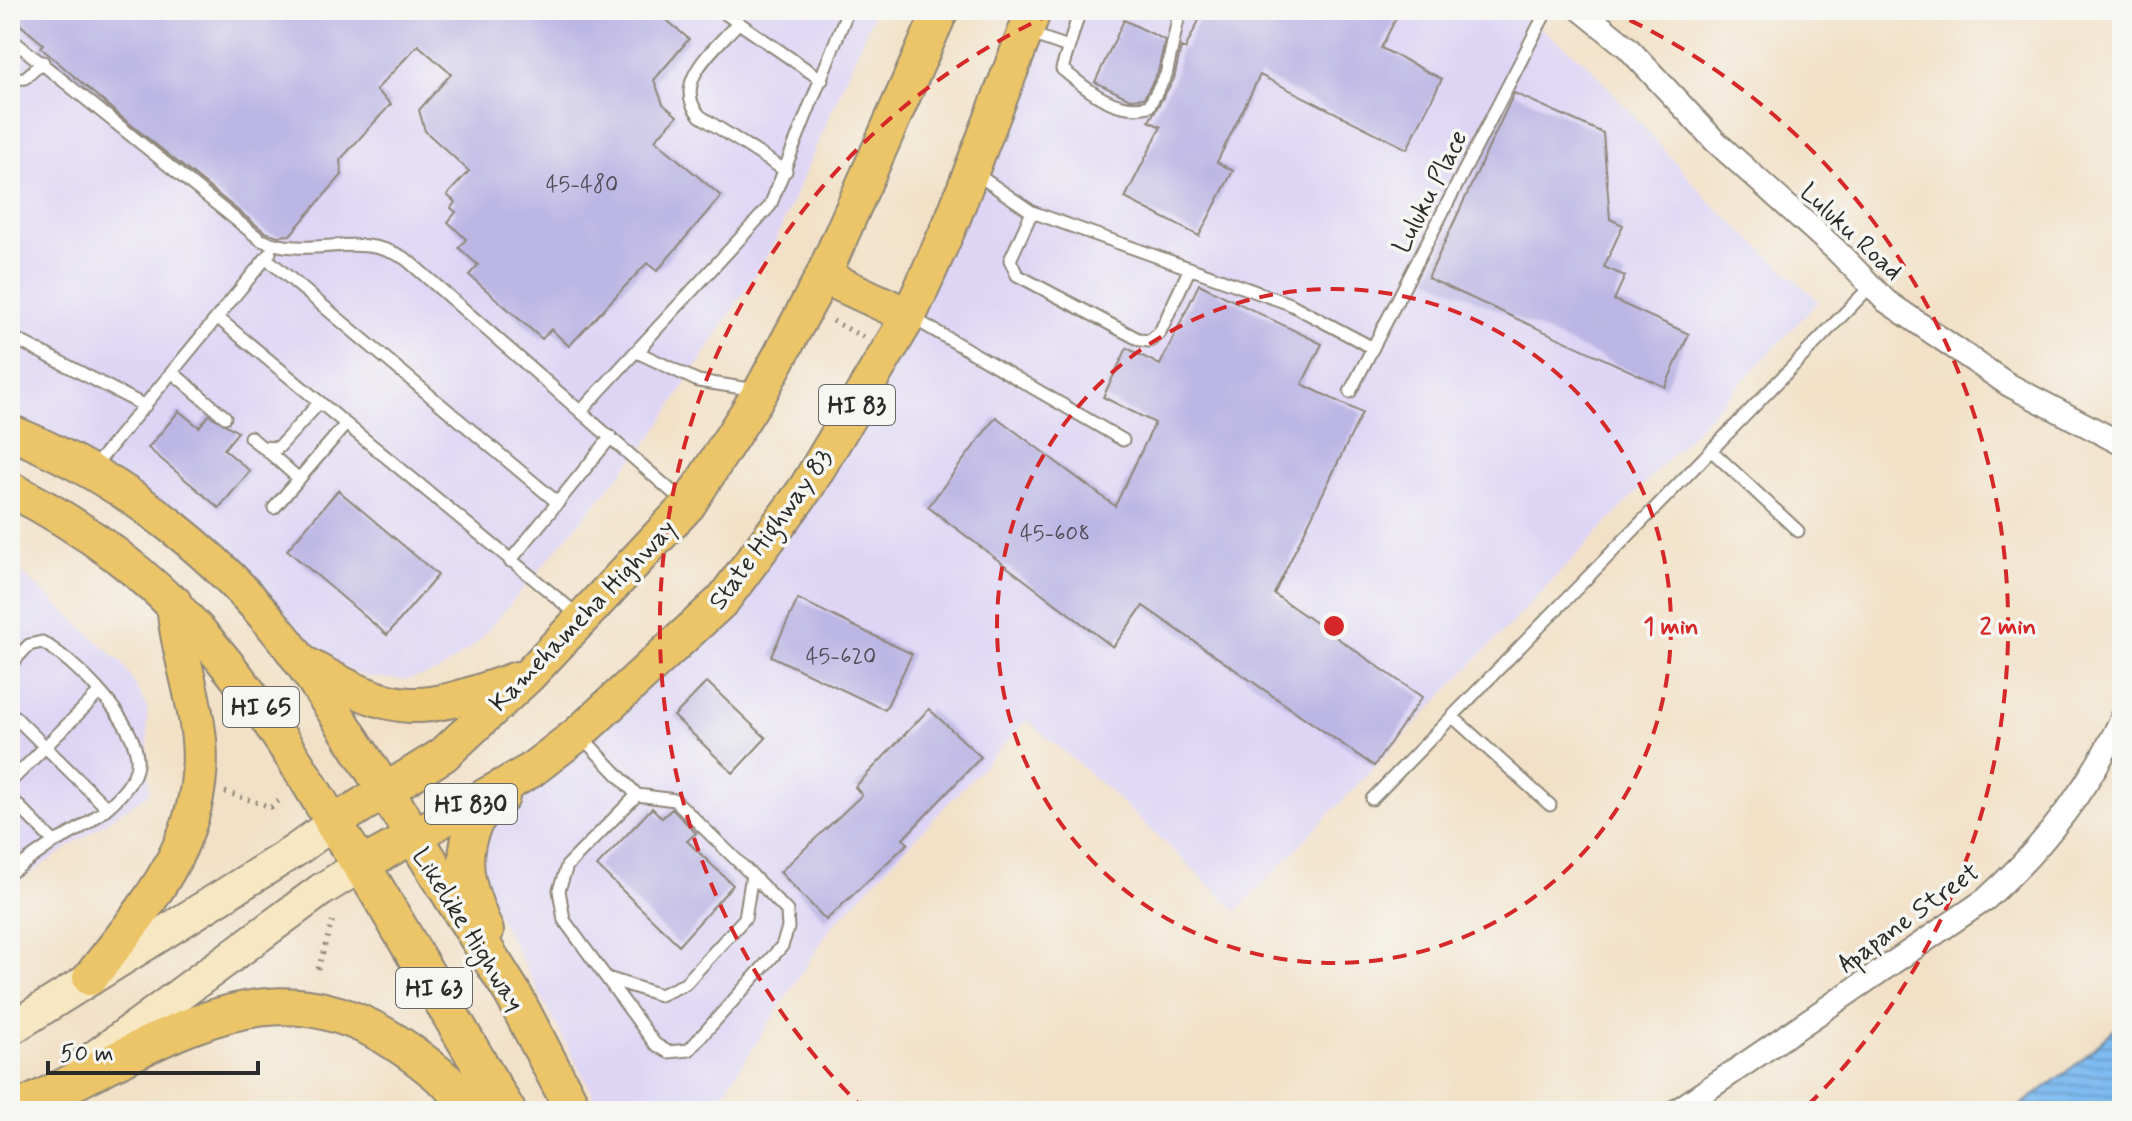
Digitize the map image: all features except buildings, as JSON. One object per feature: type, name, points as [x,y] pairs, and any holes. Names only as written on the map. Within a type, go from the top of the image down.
[{"type":"highway","name":"Likelike Highway","points":[[385,790],[513,994],[574,1111]]},
{"type":"highway","name":"HI 63","points":[[333,823],[507,1111]]},
{"type":"highway","points":[[25,1108],[199,1021],[248,1008],[306,1006],[349,1018],[395,1040],[478,1111]]},
{"type":"main road","name":"Kamehameha Highway","points":[[10,1029],[443,755],[529,675],[688,505],[761,391],[823,276],[941,10]]},
{"type":"main road","name":"State Highway 83","points":[[360,866],[530,771],[578,734],[723,600],[806,488],[909,316],[1030,21]]},
{"type":"main road","points":[[823,276],[909,316]]},
{"type":"main road","name":"HI 65","points":[[10,432],[90,471],[158,516],[197,547],[260,610],[302,662],[385,790]]},
{"type":"main road","name":"HI 65","points":[[10,489],[82,529],[119,555],[174,602],[223,655],[252,694],[333,823]]},
{"type":"main road","points":[[90,978],[163,884],[178,857],[196,800],[199,740],[174,602]]},
{"type":"main road","points":[[302,662],[357,693],[402,706],[440,704],[529,675]]},
{"type":"main road","name":"HI 83","points":[[513,994],[469,890],[465,861],[476,821],[530,771]]},
{"type":"main road","name":"HI 830","points":[[25,1108],[321,890],[360,866]]},
{"type":"street","name":"Luluku Road","points":[[1581,10],[1628,48],[1715,141],[1886,301],[2009,385],[2122,444]]},
{"type":"street","name":"Apapane Street","points":[[1676,1111],[1986,899],[2016,872],[2068,811],[2091,777],[2122,718]]},
{"type":"lane","points":[[720,10],[822,80]]},
{"type":"lane","points":[[581,411],[770,206],[848,10]]},
{"type":"lane","points":[[1080,10],[1062,69],[1093,95],[1135,110],[1149,106],[1166,75],[1180,10]]},
{"type":"lane","name":"Luluku Place","points":[[1350,392],[1547,10]]},
{"type":"lane","points":[[1030,21],[1068,47]]},
{"type":"lane","points":[[737,24],[694,74],[689,88],[691,103],[700,116],[786,171]]},
{"type":"lane","points":[[10,38],[248,233],[276,246],[306,249],[363,243],[393,252],[688,505]]},
{"type":"lane","points":[[10,79],[25,78],[43,62]]},
{"type":"lane","points":[[971,170],[1032,212],[1290,304],[1373,348]]},
{"type":"lane","points":[[1032,212],[1010,260],[1017,275],[1140,340],[1150,341],[1160,332],[1190,268]]},
{"type":"lane","points":[[90,471],[276,246]]},
{"type":"lane","points":[[266,258],[558,503]]},
{"type":"lane","points":[[1372,799],[1713,452],[1871,286]]},
{"type":"lane","points":[[909,316],[1123,440]]},
{"type":"lane","points":[[218,318],[582,619]]},
{"type":"lane","points":[[10,336],[145,406]]},
{"type":"lane","points":[[645,342],[639,353],[698,381],[761,391]]},
{"type":"lane","points":[[172,372],[225,417]]},
{"type":"lane","points":[[262,447],[270,449],[284,445],[320,402]]},
{"type":"lane","points":[[274,508],[346,424]]},
{"type":"lane","points":[[250,437],[299,479]]},
{"type":"lane","points":[[510,561],[611,437]]},
{"type":"lane","points":[[1713,452],[1798,531]]},
{"type":"lane","points":[[10,665],[29,645],[42,642],[57,651],[100,692],[128,730],[137,764],[127,788],[79,832],[54,842],[10,873]]},
{"type":"lane","points":[[10,782],[100,692]]},
{"type":"lane","points":[[10,712],[106,807]]},
{"type":"lane","points":[[1454,718],[1550,805]]},
{"type":"lane","points":[[578,734],[637,795],[675,800],[787,911],[788,928],[782,946],[689,1050],[668,1052],[655,1044],[564,920],[559,890],[567,866],[637,795]]},
{"type":"lane","points":[[10,797],[54,842]]},
{"type":"lane","points":[[607,978],[660,995],[685,984],[745,918],[752,875]]},
{"type":"path","points":[[829,319],[863,337]]},
{"type":"path","points":[[217,790],[271,807],[276,816]]},
{"type":"path","points":[[271,807],[281,799]]},
{"type":"path","points":[[318,969],[335,912]]},
{"type":"shaded area","points":[[10,10],[875,10],[774,244],[653,436],[477,643],[438,672],[405,680],[369,677],[352,672],[312,644],[239,563],[204,533],[10,422]]},
{"type":"shaded area","points":[[1040,10],[1510,10],[1539,27],[1587,63],[1712,204],[1819,301],[1237,911],[1102,784],[1027,720],[832,926],[716,1105],[693,1111],[602,1111],[492,904],[478,849],[497,814],[542,776],[827,460]]},
{"type":"shaded area","points":[[10,562],[124,665],[147,707],[149,793],[10,887]]},
{"type":"water","points":[[2122,1022],[2122,1111],[2013,1111],[2078,1063]]}]
